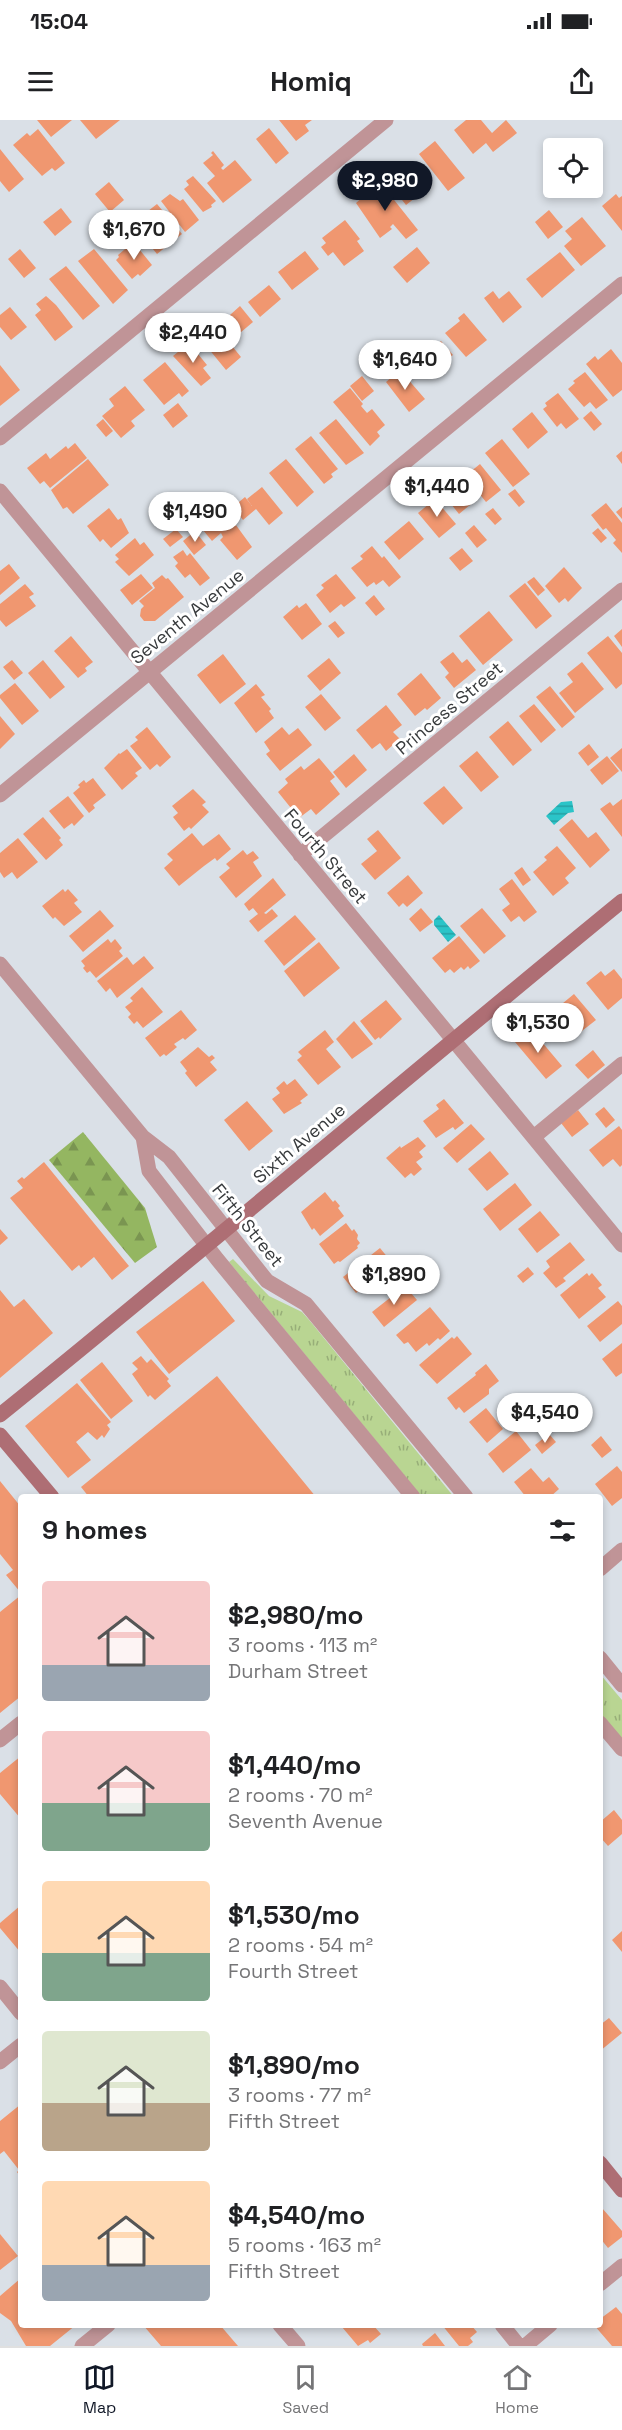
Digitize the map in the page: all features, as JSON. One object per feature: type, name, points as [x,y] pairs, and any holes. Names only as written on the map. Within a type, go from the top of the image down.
[{"type":"street","points":[[0,438],[386,120]]},
{"type":"street","name":"Seventh Avenue","points":[[0,795],[622,284]]},
{"type":"street","name":"Fourth Street","points":[[0,490],[452,1040],[619,1235]]},
{"type":"street","name":"Princess Street","points":[[300,855],[622,590]]},
{"type":"street","name":"Sixth Avenue","points":[[0,1415],[622,901]]},
{"type":"street","name":"Fifth Street","points":[[0,964],[143,1137],[169,1157],[267,1281],[306,1304],[464,1494]]},
{"type":"street","points":[[535,1136],[622,1064]]},
{"type":"street","name":"Fifth Street","points":[[143,1137],[149,1171],[207,1246],[411,1494]]},
{"type":"street","points":[[0,1435],[49,1494]]},
{"type":"street","points":[[603,1566],[622,1550]]},
{"type":"street","points":[[603,1662],[622,1684]]},
{"type":"street","points":[[0,1740],[18,1725]]},
{"type":"street","points":[[603,1727],[622,1749]]},
{"type":"street","points":[[0,1987],[18,2009]]},
{"type":"street","points":[[0,2062],[18,2047]]},
{"type":"street","points":[[603,2167],[622,2190]]},
{"type":"street","points":[[603,2282],[622,2266]]},
{"type":"street","points":[[82,2346],[104,2328]]},
{"type":"street","points":[[283,2328],[298,2346]]},
{"type":"street","points":[[504,2328],[519,2346]]},
{"type":"street","points":[[525,2346],[546,2328]]},
{"type":"green space","points":[[83,1132],[145,1208],[157,1247],[135,1263],[49,1160]]},
{"type":"green space","points":[[233,1259],[269,1296],[302,1312],[452,1494],[420,1494],[229,1262]]},
{"type":"green space","points":[[603,1678],[622,1700],[622,1742],[603,1719]]},
{"type":"water","points":[[572,801],[574,812],[568,813],[554,825],[546,816],[561,802]]},
{"type":"water","points":[[439,915],[456,935],[448,942],[434,925],[434,920]]},
{"type":"building","points":[[37,120],[72,120],[51,137]]},
{"type":"building","points":[[80,120],[120,120],[96,139]]},
{"type":"building","points":[[279,120],[312,120],[305,125],[309,131],[296,141]]},
{"type":"building","points":[[466,120],[481,120],[492,133],[506,120],[517,133],[493,152],[486,143],[473,154],[454,130]]},
{"type":"building","points":[[269,128],[289,153],[276,164],[256,139]]},
{"type":"building","points":[[38,129],[65,163],[55,171],[52,168],[42,176],[13,145],[27,133],[30,136]]},
{"type":"building","points":[[435,141],[465,178],[448,191],[419,154]]},
{"type":"building","points":[[0,149],[24,179],[9,192],[0,181]]},
{"type":"building","points":[[213,151],[224,165],[221,168],[223,170],[235,160],[252,180],[223,203],[207,183],[215,176],[203,163],[213,155],[211,153]]},
{"type":"building","points":[[409,164],[423,182],[410,192],[415,198],[406,205],[387,181]]},
{"type":"building","points":[[193,176],[216,201],[211,205],[212,207],[203,212],[184,189],[189,185],[186,181]]},
{"type":"building","points":[[379,181],[418,230],[406,239],[393,224],[390,227],[392,229],[380,238],[356,203],[364,196],[362,194]]},
{"type":"building","points":[[109,182],[124,200],[110,212],[95,194]]},
{"type":"building","points":[[170,194],[180,201],[183,199],[199,220],[185,232],[161,201]]},
{"type":"building","points":[[616,194],[619,198],[622,196],[622,231],[602,206]]},
{"type":"building","points":[[157,204],[182,234],[157,254],[143,237],[146,235],[141,229],[145,225],[139,218]]},
{"type":"building","points":[[61,208],[72,222],[55,236],[43,222]]},
{"type":"building","points":[[549,210],[563,227],[548,239],[535,222]]},
{"type":"building","points":[[582,217],[606,246],[581,266],[564,246],[572,239],[565,231]]},
{"type":"building","points":[[345,220],[360,239],[357,241],[364,251],[344,266],[333,252],[328,256],[321,247],[326,243],[322,238]]},
{"type":"building","points":[[131,244],[133,246],[135,244],[152,265],[140,276],[138,274],[132,279],[116,260],[118,255]]},
{"type":"building","points":[[417,247],[430,263],[407,283],[393,267]]},
{"type":"building","points":[[20,249],[36,268],[24,278],[8,259]]},
{"type":"building","points":[[94,249],[128,290],[113,304],[78,261]]},
{"type":"building","points":[[305,251],[319,269],[292,290],[278,272]]},
{"type":"building","points":[[560,252],[575,270],[542,298],[526,279]]},
{"type":"building","points":[[66,266],[100,306],[83,320],[49,279]]},
{"type":"building","points":[[269,285],[281,299],[260,317],[248,302]]},
{"type":"building","points":[[493,291],[499,299],[509,291],[522,307],[503,323],[484,298]]},
{"type":"building","points":[[46,296],[73,327],[55,341],[35,315],[41,310],[36,304]]},
{"type":"building","points":[[240,306],[253,322],[234,338],[221,323]]},
{"type":"building","points":[[10,307],[27,327],[11,340],[0,327],[0,315]]},
{"type":"building","points":[[464,313],[487,340],[466,357],[445,333],[460,321],[458,318]]},
{"type":"building","points":[[209,318],[241,357],[226,370],[194,331]]},
{"type":"building","points":[[441,341],[453,355],[447,359],[451,364],[435,377],[420,359]]},
{"type":"building","points":[[189,343],[207,365],[203,368],[211,378],[201,386],[173,356]]},
{"type":"building","points":[[611,349],[622,363],[622,390],[613,397],[586,364],[595,356],[598,360]]},
{"type":"building","points":[[165,362],[189,391],[182,397],[179,393],[164,405],[143,380]]},
{"type":"building","points":[[0,365],[20,390],[0,406]]},
{"type":"building","points":[[400,370],[425,399],[409,412],[386,382]]},
{"type":"building","points":[[585,372],[608,400],[596,409],[590,402],[584,407],[568,389],[575,383],[573,381]]},
{"type":"building","points":[[362,376],[374,391],[362,401],[350,386]]},
{"type":"building","points":[[125,386],[145,410],[131,421],[135,426],[121,438],[102,416],[114,406],[109,399]]},
{"type":"building","points":[[350,388],[367,413],[372,409],[385,425],[377,432],[380,436],[370,446],[333,402]]},
{"type":"building","points":[[558,393],[579,419],[566,429],[561,423],[557,427],[543,409],[547,406],[545,403]]},
{"type":"building","points":[[178,403],[188,416],[173,428],[163,415]]},
{"type":"building","points":[[591,411],[602,424],[594,431],[583,418]]},
{"type":"building","points":[[532,412],[548,432],[528,449],[512,429]]},
{"type":"building","points":[[103,419],[113,431],[106,437],[96,425]]},
{"type":"building","points":[[336,419],[364,453],[346,465],[319,433]]},
{"type":"building","points":[[311,436],[338,469],[331,474],[333,477],[324,484],[295,449]]},
{"type":"building","points":[[502,439],[530,474],[513,487],[485,453]]},
{"type":"building","points":[[75,443],[87,458],[50,488],[44,481],[40,484],[27,468],[46,453],[50,459],[66,446],[68,449]]},
{"type":"building","points":[[622,451],[622,464],[616,456]]},
{"type":"building","points":[[88,459],[109,485],[73,514],[67,507],[63,509],[51,490]]},
{"type":"building","points":[[286,459],[314,492],[297,507],[269,473]]},
{"type":"building","points":[[480,464],[501,490],[486,502],[465,476]]},
{"type":"building","points":[[460,480],[476,500],[459,514],[443,494]]},
{"type":"building","points":[[262,487],[283,513],[269,525],[256,509],[243,520],[233,507],[245,497],[252,506],[247,499]]},
{"type":"building","points":[[515,489],[525,502],[519,507],[508,494]]},
{"type":"building","points":[[435,499],[456,524],[439,538],[418,513]]},
{"type":"building","points":[[213,502],[230,523],[233,521],[252,547],[237,560],[220,540],[223,537],[221,533],[212,541],[193,518]]},
{"type":"building","points":[[606,503],[622,523],[622,553],[613,543],[616,540],[606,528],[603,530],[591,515]]},
{"type":"building","points":[[622,507],[622,519],[616,512]]},
{"type":"building","points":[[109,508],[118,520],[121,518],[129,533],[111,548],[103,539],[100,542],[87,526]]},
{"type":"building","points":[[493,508],[502,519],[495,525],[485,514]]},
{"type":"building","points":[[409,521],[424,539],[399,560],[384,542]]},
{"type":"building","points":[[474,525],[487,540],[477,548],[465,533]]},
{"type":"building","points":[[598,528],[607,538],[601,543],[592,533]]},
{"type":"building","points":[[176,529],[183,537],[170,547],[163,539]]},
{"type":"building","points":[[195,531],[206,545],[194,555],[183,541]]},
{"type":"building","points":[[135,538],[140,545],[144,542],[154,555],[129,576],[115,562],[119,559],[115,555]]},
{"type":"building","points":[[372,546],[382,558],[384,556],[401,577],[389,587],[383,580],[367,587],[351,568],[363,559],[360,556]]},
{"type":"building","points":[[462,548],[473,561],[460,571],[449,558]]},
{"type":"building","points":[[183,550],[187,556],[190,553],[210,578],[200,586],[190,574],[185,578],[175,566],[178,563],[173,557]]},
{"type":"building","points":[[9,564],[20,578],[0,595],[0,571]]},
{"type":"building","points":[[564,567],[582,588],[568,602],[565,598],[559,603],[545,586]]},
{"type":"building","points":[[141,574],[153,588],[132,605],[120,590]]},
{"type":"building","points":[[336,574],[356,598],[344,607],[341,604],[330,613],[316,595],[324,588],[321,585]]},
{"type":"building","points":[[162,575],[168,578],[184,597],[155,621],[144,621],[140,616],[144,606],[139,601],[155,588],[152,583]]},
{"type":"building","points":[[534,577],[545,590],[538,596],[527,582]]},
{"type":"building","points":[[525,583],[552,616],[536,629],[509,596]]},
{"type":"building","points":[[25,584],[34,594],[29,597],[36,606],[6,627],[0,620],[0,604]]},
{"type":"building","points":[[374,595],[385,609],[376,616],[365,603]]},
{"type":"building","points":[[306,603],[322,624],[302,640],[283,617],[297,605],[299,608]]},
{"type":"building","points":[[489,611],[513,640],[483,665],[459,636]]},
{"type":"building","points":[[335,621],[345,633],[338,638],[328,626]]},
{"type":"building","points":[[622,629],[622,647],[614,636]]},
{"type":"building","points":[[71,636],[93,662],[78,678],[54,651]]},
{"type":"building","points":[[608,636],[622,653],[622,684],[616,689],[587,653]]},
{"type":"building","points":[[453,652],[462,663],[467,659],[476,670],[454,688],[445,677],[449,673],[440,662]]},
{"type":"building","points":[[223,654],[246,684],[220,704],[197,675]]},
{"type":"building","points":[[329,658],[341,673],[320,691],[307,676]]},
{"type":"building","points":[[12,660],[23,673],[14,680],[3,667]]},
{"type":"building","points":[[43,660],[65,687],[50,699],[28,673]]},
{"type":"building","points":[[582,662],[604,689],[575,713],[559,693],[573,682],[567,674]]},
{"type":"building","points":[[421,673],[441,698],[427,710],[425,708],[415,716],[397,694]]},
{"type":"building","points":[[15,683],[39,711],[22,725],[0,698],[0,695]]},
{"type":"building","points":[[256,684],[265,695],[261,697],[271,709],[269,711],[274,718],[256,733],[234,703]]},
{"type":"building","points":[[550,686],[575,717],[562,728],[536,697]]},
{"type":"building","points":[[321,694],[341,718],[325,731],[305,707]]},
{"type":"building","points":[[534,704],[556,730],[541,743],[519,716]]},
{"type":"building","points":[[386,705],[402,725],[393,732],[400,739],[386,751],[380,743],[372,749],[356,730]]},
{"type":"building","points":[[0,716],[15,734],[0,749]]},
{"type":"building","points":[[508,721],[532,750],[513,766],[489,737]]},
{"type":"building","points":[[147,727],[171,757],[160,767],[157,764],[150,770],[130,746],[138,740],[135,737]]},
{"type":"building","points":[[282,727],[289,735],[298,728],[312,745],[280,771],[266,754],[270,751],[264,742]]},
{"type":"building","points":[[589,744],[599,757],[588,766],[578,753]]},
{"type":"building","points":[[622,748],[622,772],[610,758]]},
{"type":"building","points":[[127,749],[142,768],[135,773],[138,776],[122,790],[104,768],[119,753]]},
{"type":"building","points":[[477,751],[499,777],[481,792],[459,766]]},
{"type":"building","points":[[354,754],[367,770],[346,788],[333,772]]},
{"type":"building","points":[[607,756],[619,771],[602,785],[590,770]]},
{"type":"building","points":[[319,758],[335,777],[330,781],[340,794],[316,815],[311,809],[299,818],[278,792],[288,783],[285,779],[301,766],[304,770]]},
{"type":"building","points":[[93,778],[106,795],[93,805],[95,808],[89,813],[73,793],[84,780],[86,783]]},
{"type":"building","points":[[444,786],[463,808],[443,825],[423,803]]},
{"type":"building","points":[[193,789],[206,802],[202,805],[209,812],[191,829],[189,827],[184,831],[173,817],[178,813],[172,806]]},
{"type":"building","points":[[68,796],[84,816],[74,826],[72,823],[64,829],[49,811]]},
{"type":"building","points":[[622,799],[622,837],[600,809],[610,802],[613,806]]},
{"type":"building","points":[[43,817],[61,838],[59,840],[63,845],[46,860],[23,834]]},
{"type":"building","points":[[572,819],[588,838],[596,832],[610,850],[590,868],[559,830]]},
{"type":"building","points":[[378,830],[401,858],[375,880],[361,864],[377,851],[367,839]]},
{"type":"building","points":[[192,833],[203,846],[219,834],[231,849],[217,861],[215,858],[179,886],[164,868],[173,860],[167,854]]},
{"type":"building","points":[[18,838],[38,862],[17,879],[12,872],[4,878],[0,872],[0,853]]},
{"type":"building","points":[[557,846],[576,868],[565,878],[569,883],[553,896],[533,872],[547,860],[544,857]]},
{"type":"building","points":[[243,850],[247,855],[253,851],[259,858],[253,862],[262,876],[236,898],[219,877],[230,868],[226,864]]},
{"type":"building","points":[[522,867],[531,880],[523,886],[514,873]]},
{"type":"building","points":[[408,875],[423,893],[407,907],[403,903],[399,907],[387,893]]},
{"type":"building","points":[[273,878],[286,895],[264,913],[272,909],[278,916],[258,932],[249,921],[258,914],[253,908],[249,911],[244,904]]},
{"type":"building","points":[[512,879],[537,912],[524,922],[519,916],[511,922],[502,910],[510,904],[499,889]]},
{"type":"building","points":[[63,889],[65,892],[68,889],[78,900],[74,903],[82,912],[64,926],[55,917],[53,919],[42,906]]},
{"type":"building","points":[[421,908],[433,922],[420,932],[409,919]]},
{"type":"building","points":[[482,908],[506,936],[484,954],[460,926]]},
{"type":"building","points":[[100,910],[114,926],[83,952],[69,936]]},
{"type":"building","points":[[295,915],[316,939],[284,966],[264,941]]},
{"type":"building","points":[[459,936],[480,961],[470,969],[468,966],[464,970],[461,967],[454,973],[450,969],[445,973],[432,958]]},
{"type":"building","points":[[108,939],[111,943],[115,939],[122,948],[119,951],[123,956],[96,978],[90,971],[87,973],[81,961]]},
{"type":"building","points":[[319,942],[340,968],[304,997],[284,971]]},
{"type":"building","points":[[144,956],[154,968],[117,998],[110,988],[106,992],[97,981],[127,957],[133,965]]},
{"type":"building","points":[[614,969],[622,979],[622,998],[608,1010],[586,983],[601,971],[605,976]]},
{"type":"building","points":[[142,987],[163,1012],[143,1028],[137,1021],[134,1024],[128,1017],[131,1014],[125,1007],[133,1001],[130,998]]},
{"type":"building","points":[[574,994],[596,1020],[578,1034],[557,1008]]},
{"type":"building","points":[[386,1000],[402,1019],[380,1039],[379,1037],[375,1040],[360,1021]]},
{"type":"building","points":[[181,1010],[197,1030],[185,1040],[183,1038],[174,1044],[177,1047],[166,1056],[164,1054],[160,1057],[145,1038]]},
{"type":"building","points":[[354,1021],[373,1044],[352,1059],[336,1039]]},
{"type":"building","points":[[531,1029],[562,1066],[546,1079],[515,1042]]},
{"type":"building","points":[[325,1030],[334,1042],[326,1049],[341,1067],[318,1085],[297,1060],[302,1056],[298,1052]]},
{"type":"building","points":[[198,1047],[209,1057],[212,1055],[215,1058],[210,1062],[217,1070],[196,1087],[180,1062]]},
{"type":"building","points":[[593,1050],[605,1065],[588,1079],[575,1065]]},
{"type":"building","points":[[295,1079],[308,1095],[300,1101],[302,1103],[284,1114],[272,1099],[280,1093],[276,1088],[284,1081],[287,1085]]},
{"type":"building","points":[[444,1099],[464,1123],[455,1130],[453,1127],[436,1138],[423,1121],[439,1109],[436,1105]]},
{"type":"building","points":[[247,1101],[273,1131],[249,1151],[224,1120]]},
{"type":"building","points":[[604,1107],[615,1120],[606,1128],[595,1114]]},
{"type":"building","points":[[578,1110],[589,1124],[572,1137],[561,1123]]},
{"type":"building","points":[[471,1124],[485,1139],[457,1163],[443,1148]]},
{"type":"building","points":[[619,1126],[622,1130],[622,1165],[620,1167],[613,1159],[603,1167],[589,1150]]},
{"type":"building","points":[[418,1137],[426,1146],[419,1152],[423,1157],[416,1162],[422,1169],[414,1176],[411,1173],[405,1178],[386,1158],[400,1146],[401,1148]]},
{"type":"building","points":[[490,1151],[509,1174],[487,1191],[468,1169]]},
{"type":"building","points":[[44,1162],[129,1266],[112,1280],[94,1257],[81,1268],[79,1265],[72,1271],[10,1198],[23,1188],[17,1181],[22,1177],[24,1179]]},
{"type":"building","points":[[515,1183],[532,1205],[500,1231],[483,1209]]},
{"type":"building","points":[[325,1192],[333,1202],[335,1200],[340,1206],[338,1208],[344,1216],[320,1236],[314,1228],[312,1230],[301,1212]]},
{"type":"building","points":[[540,1211],[560,1235],[537,1253],[518,1229]]},
{"type":"building","points":[[346,1223],[352,1231],[354,1229],[360,1243],[358,1248],[334,1264],[319,1244]]},
{"type":"building","points":[[0,1229],[8,1238],[0,1245]]},
{"type":"building","points":[[570,1242],[585,1260],[563,1278],[566,1281],[556,1288],[543,1273],[550,1267],[546,1261]]},
{"type":"building","points":[[380,1248],[390,1263],[356,1293],[343,1277]]},
{"type":"building","points":[[528,1267],[534,1274],[523,1283],[517,1276]]},
{"type":"building","points":[[587,1273],[589,1276],[592,1273],[602,1285],[598,1288],[606,1297],[579,1319],[560,1295]]},
{"type":"building","points":[[203,1281],[235,1321],[169,1374],[136,1332]]},
{"type":"building","points":[[405,1286],[417,1300],[384,1327],[372,1312]]},
{"type":"building","points":[[0,1290],[14,1307],[24,1299],[53,1333],[0,1378]]},
{"type":"building","points":[[618,1301],[622,1306],[622,1324],[600,1342],[587,1326]]},
{"type":"building","points":[[430,1307],[450,1331],[440,1340],[438,1338],[429,1346],[427,1343],[416,1352],[408,1342],[404,1344],[396,1335]]},
{"type":"building","points":[[457,1336],[472,1354],[437,1384],[419,1365],[452,1337],[454,1339]]},
{"type":"building","points":[[622,1343],[622,1373],[616,1377],[602,1359]]},
{"type":"building","points":[[141,1356],[147,1363],[151,1359],[169,1379],[167,1381],[171,1386],[155,1400],[150,1395],[148,1397],[132,1374],[138,1369],[132,1363]]},
{"type":"building","points":[[102,1362],[133,1401],[111,1419],[80,1380]]},
{"type":"building","points":[[486,1364],[499,1381],[489,1389],[489,1394],[464,1413],[459,1407],[456,1410],[447,1398]]},
{"type":"building","points":[[217,1376],[314,1494],[87,1494],[81,1487]]},
{"type":"building","points":[[77,1383],[111,1422],[107,1425],[110,1429],[104,1438],[102,1435],[97,1440],[88,1432],[76,1442],[91,1460],[68,1478],[25,1426]]},
{"type":"building","points":[[486,1408],[503,1429],[487,1443],[469,1422]]},
{"type":"building","points":[[518,1413],[524,1420],[513,1430],[507,1423]]},
{"type":"building","points":[[516,1431],[531,1450],[503,1473],[488,1454]]},
{"type":"building","points":[[549,1434],[556,1442],[542,1454],[535,1445]]},
{"type":"building","points":[[601,1436],[612,1450],[602,1458],[591,1445]]},
{"type":"building","points":[[617,1466],[622,1472],[622,1498],[612,1506],[595,1484]]},
{"type":"building","points":[[531,1468],[543,1482],[549,1477],[559,1489],[553,1494],[524,1494],[514,1482]]},
{"type":"building","points":[[0,1481],[18,1503],[18,1589],[6,1575],[13,1570],[0,1554]]},
{"type":"building","points":[[18,1597],[18,1698],[0,1713],[0,1612]]},
{"type":"building","points":[[18,1758],[18,1815],[0,1794],[0,1773]]},
{"type":"building","points":[[614,1810],[622,1820],[622,1834],[608,1846],[603,1840],[603,1819]]},
{"type":"building","points":[[18,1908],[18,1949],[0,1928],[0,1923]]},
{"type":"building","points":[[622,1931],[622,1952],[612,1940]]},
{"type":"building","points":[[609,2018],[622,2033],[603,2049],[603,2023]]},
{"type":"building","points":[[18,2106],[18,2169],[4,2151],[0,2154],[0,2121]]},
{"type":"building","points":[[603,2209],[622,2231],[622,2237],[608,2248],[603,2242]]},
{"type":"building","points":[[0,2234],[18,2256],[0,2270]]},
{"type":"building","points":[[18,2281],[18,2328],[72,2328],[50,2346],[26,2346],[11,2321],[0,2313],[0,2296]]},
{"type":"building","points":[[616,2307],[622,2314],[622,2346],[612,2346],[597,2328],[603,2328],[603,2317]]},
{"type":"building","points":[[146,2328],[223,2328],[238,2346],[161,2346]]},
{"type":"building","points":[[343,2328],[376,2328],[381,2334],[370,2343],[368,2340],[358,2346]]},
{"type":"building","points":[[444,2328],[474,2328],[477,2332],[470,2338],[473,2342],[468,2346],[459,2346]]},
{"type":"building","points":[[435,2333],[445,2346],[423,2346],[422,2344]]}]
